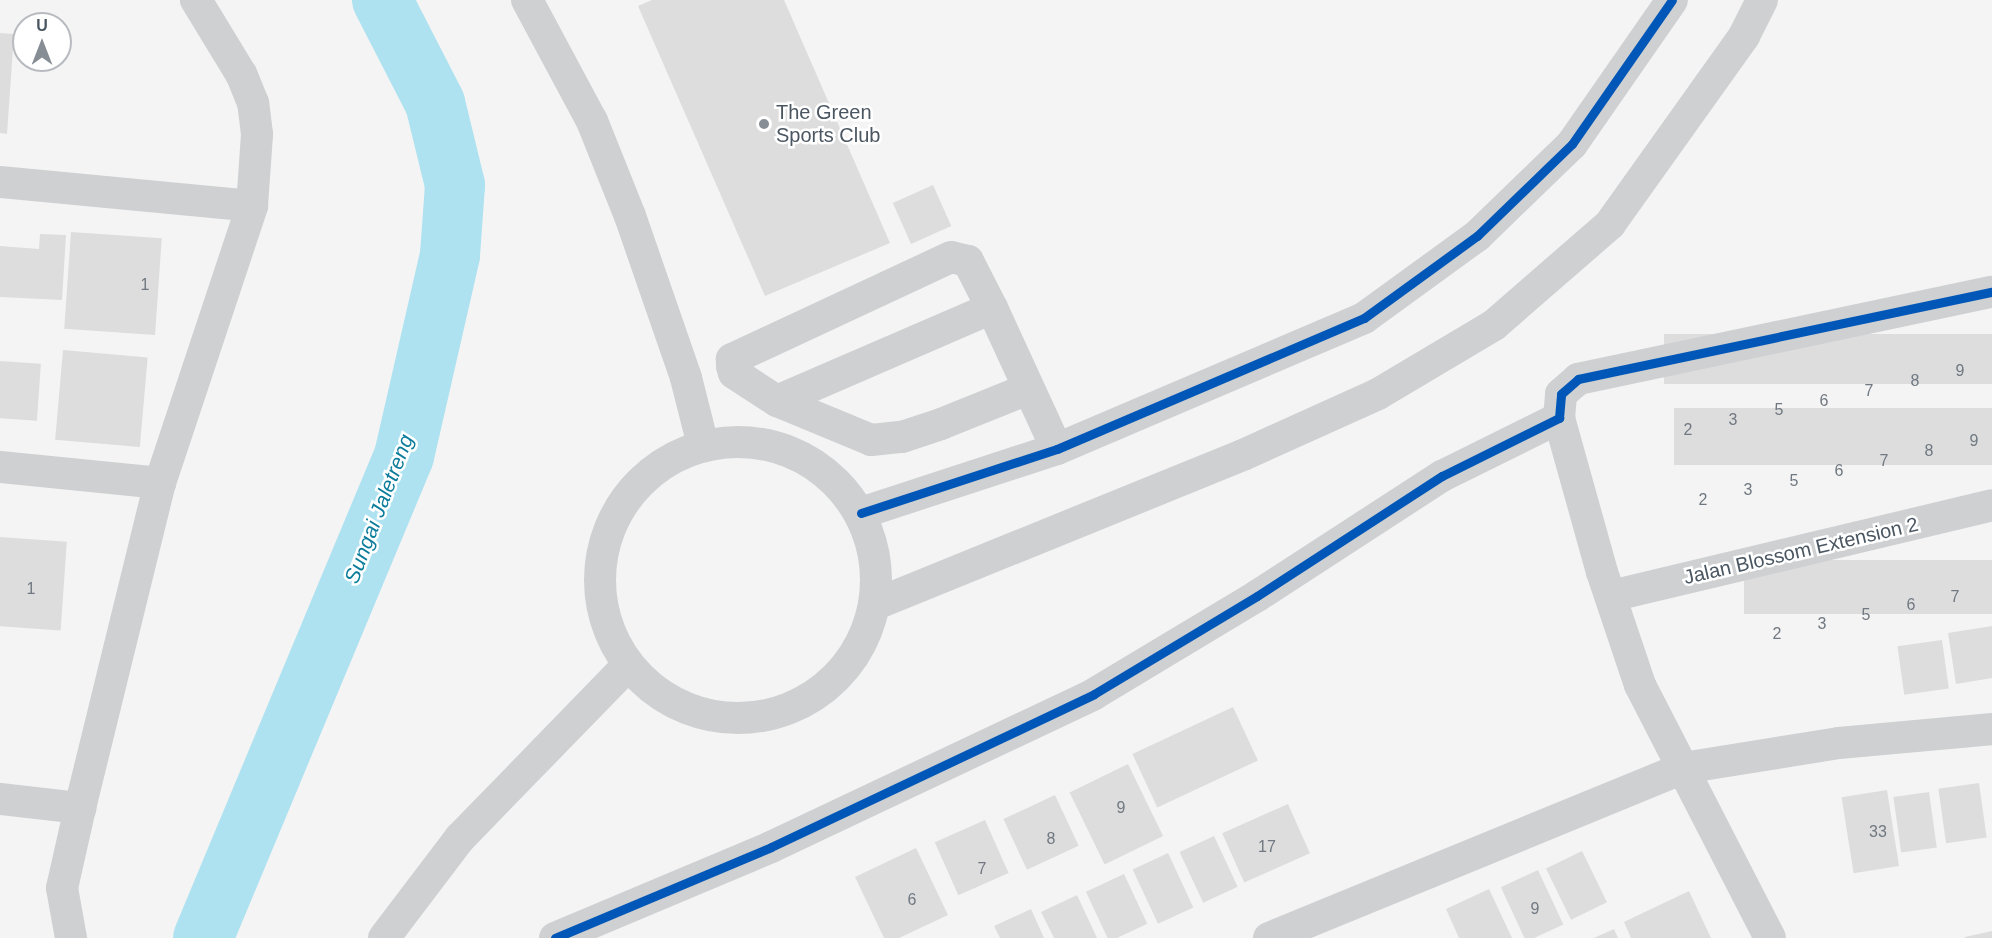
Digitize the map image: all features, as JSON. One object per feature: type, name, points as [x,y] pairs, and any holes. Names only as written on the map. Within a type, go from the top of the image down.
[{"type":"street","points":[[72,938],[62,888],[80,808],[160,483],[252,206],[257,134],[253,103],[242,74],[196,0]]},
{"type":"street","points":[[528,0],[592,122],[630,216],[686,378],[704,445]]},
{"type":"street","points":[[861,513],[1057,449],[1364,318],[1467,243],[1572,144],[1672,0]]},
{"type":"street","points":[[876,604],[1316,423],[1378,394],[1494,325],[1610,224],[1744,36],[1762,0]]},
{"type":"street","points":[[0,182],[252,206]]},
{"type":"street","points":[[1028,389],[932,428],[902,437],[871,440],[777,402],[734,373],[732,359],[951,257],[968,261],[1057,449]]},
{"type":"street","points":[[1770,938],[1640,685],[1611,596],[1559,418],[1561,394],[1578,379],[1992,292]]},
{"type":"street","points":[[777,402],[992,308]]},
{"type":"street","points":[[555,938],[771,847],[1094,694],[1257,596],[1442,476],[1559,418]]},
{"type":"street","points":[[750,441],[794,452],[832,477],[861,513],[876,557],[876,604],[861,647],[832,683],[794,708],[750,718],[704,714],[662,696],[628,665],[606,625],[598,580],[606,535],[628,495],[662,464],[704,445],[750,441]]},
{"type":"street","points":[[0,467],[160,483]]},
{"type":"street","name":"Jalan Blossom Extension 2","points":[[1611,596],[1992,505]]},
{"type":"street","points":[[384,938],[460,838],[628,665]]},
{"type":"street","points":[[1269,938],[1683,768],[1839,743],[1992,729]]},
{"type":"street","points":[[0,799],[80,808]]},
{"type":"building","name":"The Green Sports Club","points":[[652,0],[784,0],[890,243],[765,296],[638,6]]},
{"type":"building","points":[[0,33],[12,34],[12,63],[7,134],[0,133]]},
{"type":"building","points":[[933,185],[951,226],[911,244],[893,203]]},
{"type":"building","points":[[71,232],[162,238],[155,335],[64,329]]},
{"type":"building","points":[[40,234],[66,235],[62,300],[0,297],[0,246],[39,249]]},
{"type":"building","points":[[1664,334],[1992,334],[1992,384],[1664,384]]},
{"type":"building","points":[[63,350],[148,357],[140,447],[55,440]]},
{"type":"building","points":[[0,361],[41,364],[37,421],[0,418]]},
{"type":"building","points":[[1674,408],[1992,408],[1992,465],[1674,465]]},
{"type":"building","points":[[0,537],[67,542],[61,630],[0,626]]},
{"type":"building","points":[[1744,560],[1992,560],[1992,614],[1744,614]]},
{"type":"building","points":[[1992,626],[1992,678],[1956,684],[1948,633]]},
{"type":"building","points":[[1942,640],[1949,689],[1904,695],[1897,646]]},
{"type":"building","points":[[1233,707],[1258,760],[1157,807],[1132,754]]},
{"type":"building","points":[[1128,764],[1163,836],[1105,864],[1070,792]]},
{"type":"building","points":[[1979,783],[1987,837],[1946,843],[1938,789]]},
{"type":"building","points":[[1887,790],[1899,866],[1854,873],[1842,797]]},
{"type":"building","points":[[1929,792],[1937,847],[1901,852],[1893,797]]},
{"type":"building","points":[[1055,795],[1079,846],[1027,870],[1003,819]]},
{"type":"building","points":[[1288,804],[1310,853],[1244,883],[1222,833]]},
{"type":"building","points":[[985,820],[1009,873],[958,895],[935,842]]},
{"type":"building","points":[[1214,836],[1238,887],[1203,903],[1180,852]]},
{"type":"building","points":[[916,848],[948,915],[899,938],[884,938],[855,877]]},
{"type":"building","points":[[1582,851],[1607,902],[1571,920],[1546,869]]},
{"type":"building","points":[[1168,853],[1193,907],[1158,924],[1133,869]]},
{"type":"building","points":[[1538,870],[1563,924],[1534,938],[1524,938],[1501,887]]},
{"type":"building","points":[[1124,874],[1147,924],[1117,938],[1108,938],[1086,892]]},
{"type":"building","points":[[1489,889],[1512,938],[1459,938],[1446,909]]},
{"type":"building","points":[[1689,891],[1711,938],[1631,938],[1624,922]]},
{"type":"building","points":[[1077,895],[1097,938],[1054,938],[1041,912]]},
{"type":"building","points":[[1031,909],[1044,938],[1000,938],[994,926]]},
{"type":"building","points":[[1614,929],[1618,938],[1594,938]]},
{"type":"building","points":[[1992,931],[1992,938],[1965,938],[1965,937]]},
{"type":"waterway","name":"Sungai Jaletreng","points":[[203,938],[404,456],[450,255],[455,185],[435,103],[382,0]]},
{"type":"cycle path","points":[[861,513],[1057,449],[1364,318],[1477,236],[1572,144],[1672,0]]},
{"type":"cycle path","points":[[555,938],[771,847],[1094,694],[1257,596],[1442,476],[1559,418],[1561,394],[1578,379],[1992,292]]},
{"type":"place","name":"The Green Sports Club","points":[[764,124]]}]
